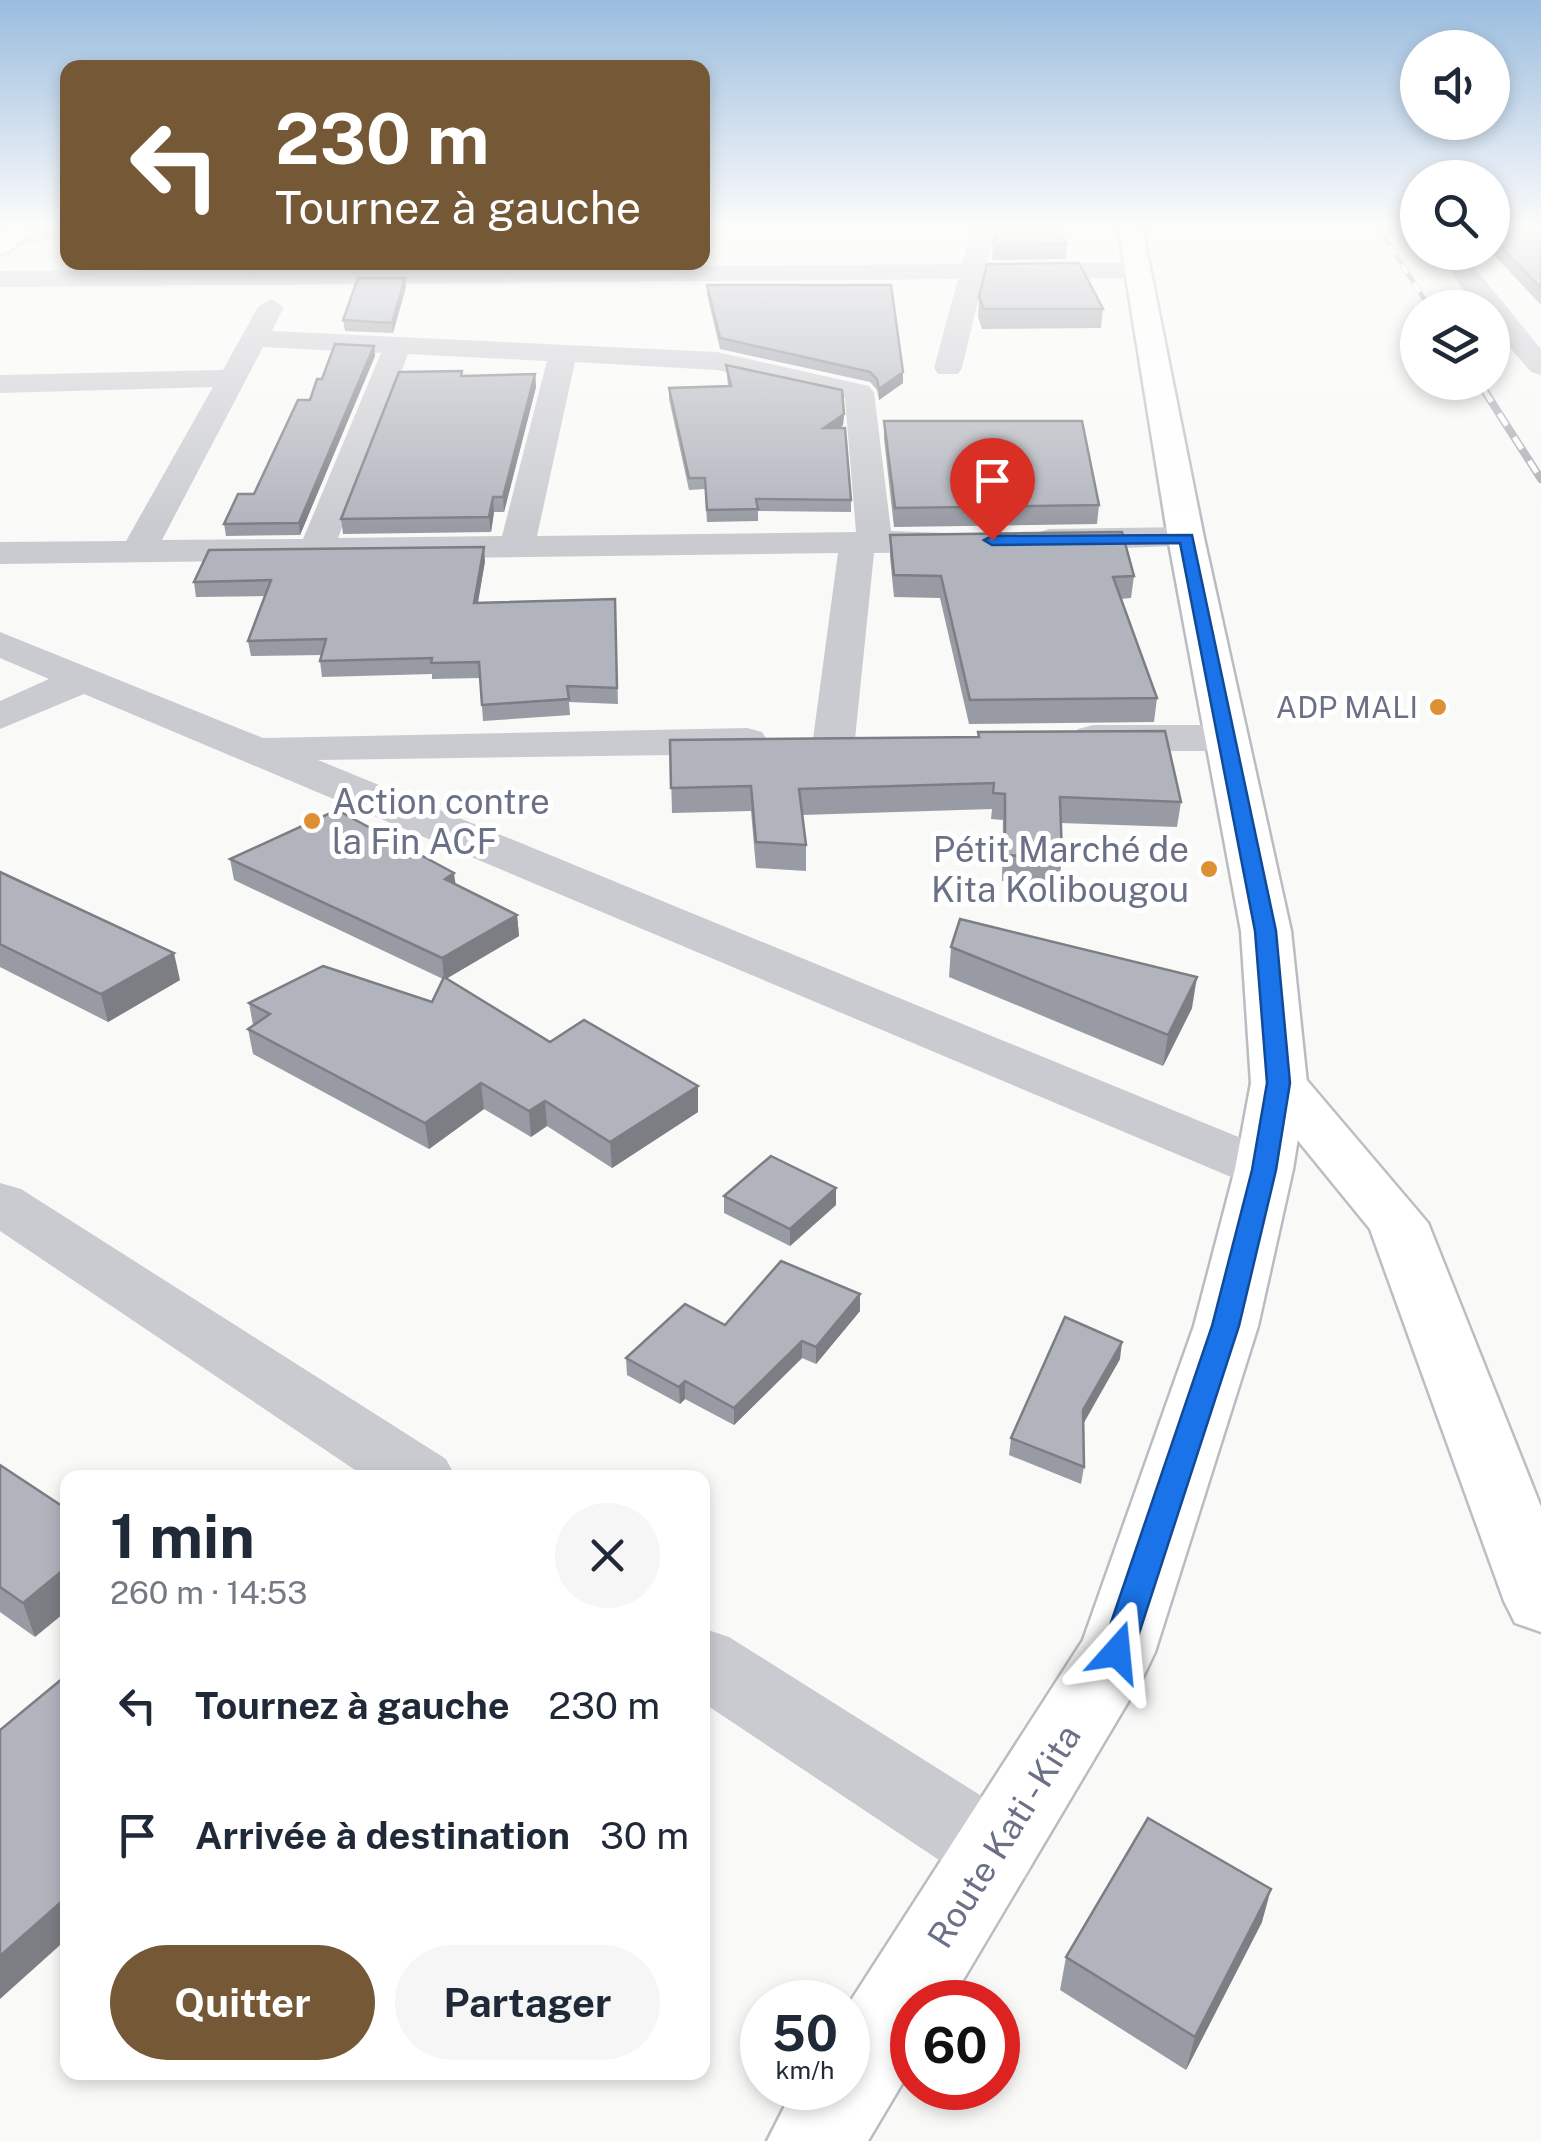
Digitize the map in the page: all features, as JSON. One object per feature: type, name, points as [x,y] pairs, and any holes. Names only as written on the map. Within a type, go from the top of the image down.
[{"type":"main road","name":"Route Kati - Kita","points":[[815,2141],[1117,1652],[1226,1326],[1264,1170],[1279,1083],[1266,931],[1186,538],[1148,327]]},
{"type":"main road","points":[[1279,1083],[1398,1223],[1541,1601]]},
{"type":"street","points":[[139,550],[259,327]]},
{"type":"street","points":[[948,368],[959,327]]},
{"type":"street","points":[[1510,331],[1541,366]]},
{"type":"street","points":[[250,748],[854,739],[866,542],[860,392],[718,361],[253,338]]},
{"type":"street","points":[[317,548],[398,346]]},
{"type":"street","points":[[517,547],[562,353]]},
{"type":"street","points":[[0,384],[232,378]]},
{"type":"street","points":[[0,553],[1186,538]]},
{"type":"street","points":[[0,644],[1264,1170]]},
{"type":"street","points":[[0,716],[83,679]]},
{"type":"street","points":[[1050,739],[1227,738]]},
{"type":"street","points":[[0,1204],[409,1470]]},
{"type":"street","points":[[710,1665],[996,1851]]},
{"type":"building","points":[[717,327],[897,327],[903,372],[879,389],[870,372],[720,338]]},
{"type":"building","points":[[335,344],[374,346],[299,523],[224,524],[238,494],[254,494],[298,400],[310,400]]},
{"type":"building","points":[[726,365],[842,390],[844,414],[824,428],[845,428],[851,500],[756,499],[758,509],[707,510],[705,478],[689,478],[669,388],[731,386]]},
{"type":"building","points":[[462,371],[461,376],[535,374],[503,497],[493,497],[489,517],[341,519],[399,372]]},
{"type":"building","points":[[884,421],[1082,421],[1099,505],[895,508]]},
{"type":"building","points":[[1122,532],[1134,576],[1113,577],[1157,698],[970,700],[941,576],[894,575],[890,535]]},
{"type":"building","points":[[484,547],[474,603],[615,599],[617,688],[567,686],[569,699],[482,705],[479,662],[431,663],[432,658],[320,661],[326,639],[248,641],[271,580],[194,582],[209,550]]},
{"type":"building","points":[[1165,731],[1181,802],[1060,797],[1062,858],[1005,855],[1005,794],[993,793],[994,783],[799,789],[806,845],[756,842],[751,786],[671,788],[670,740]]},
{"type":"building","points":[[337,810],[454,873],[445,879],[517,915],[442,958],[230,859]]},
{"type":"building","points":[[0,872],[174,953],[101,994],[0,944]]},
{"type":"building","points":[[960,919],[1197,977],[1168,1035],[951,947]]},
{"type":"building","points":[[323,966],[432,1002],[444,977],[550,1042],[584,1020],[698,1086],[610,1142],[545,1101],[529,1111],[481,1083],[425,1123],[248,1029],[270,1014],[249,1003]]},
{"type":"building","points":[[771,1156],[836,1188],[790,1229],[724,1196]]},
{"type":"building","points":[[781,1261],[860,1294],[816,1347],[802,1341],[734,1408],[685,1381],[679,1387],[626,1358],[685,1304],[725,1325]]},
{"type":"building","points":[[1065,1317],[1122,1342],[1083,1410],[1084,1467],[1011,1438]]},
{"type":"building","points":[[0,1465],[60,1505],[60,1573],[23,1603],[0,1587]]},
{"type":"building","points":[[60,1681],[60,1903],[0,1956],[0,1730]]},
{"type":"building","points":[[1148,1818],[1271,1889],[1195,2037],[1066,1957]]},
{"type":"railway","points":[[1490,400],[1541,479]]},
{"type":"place","name":"ADP MALI","points":[[1438,707]]},
{"type":"place","name":"Action contre la Fin ACF","points":[[312,821]]},
{"type":"place","name":"Pétit Marché de Kita Kolibougou","points":[[1209,869]]},
{"type":"route","points":[[992,540],[1186,538],[1266,931],[1279,1083],[1264,1170],[1226,1326],[1117,1652]]}]
